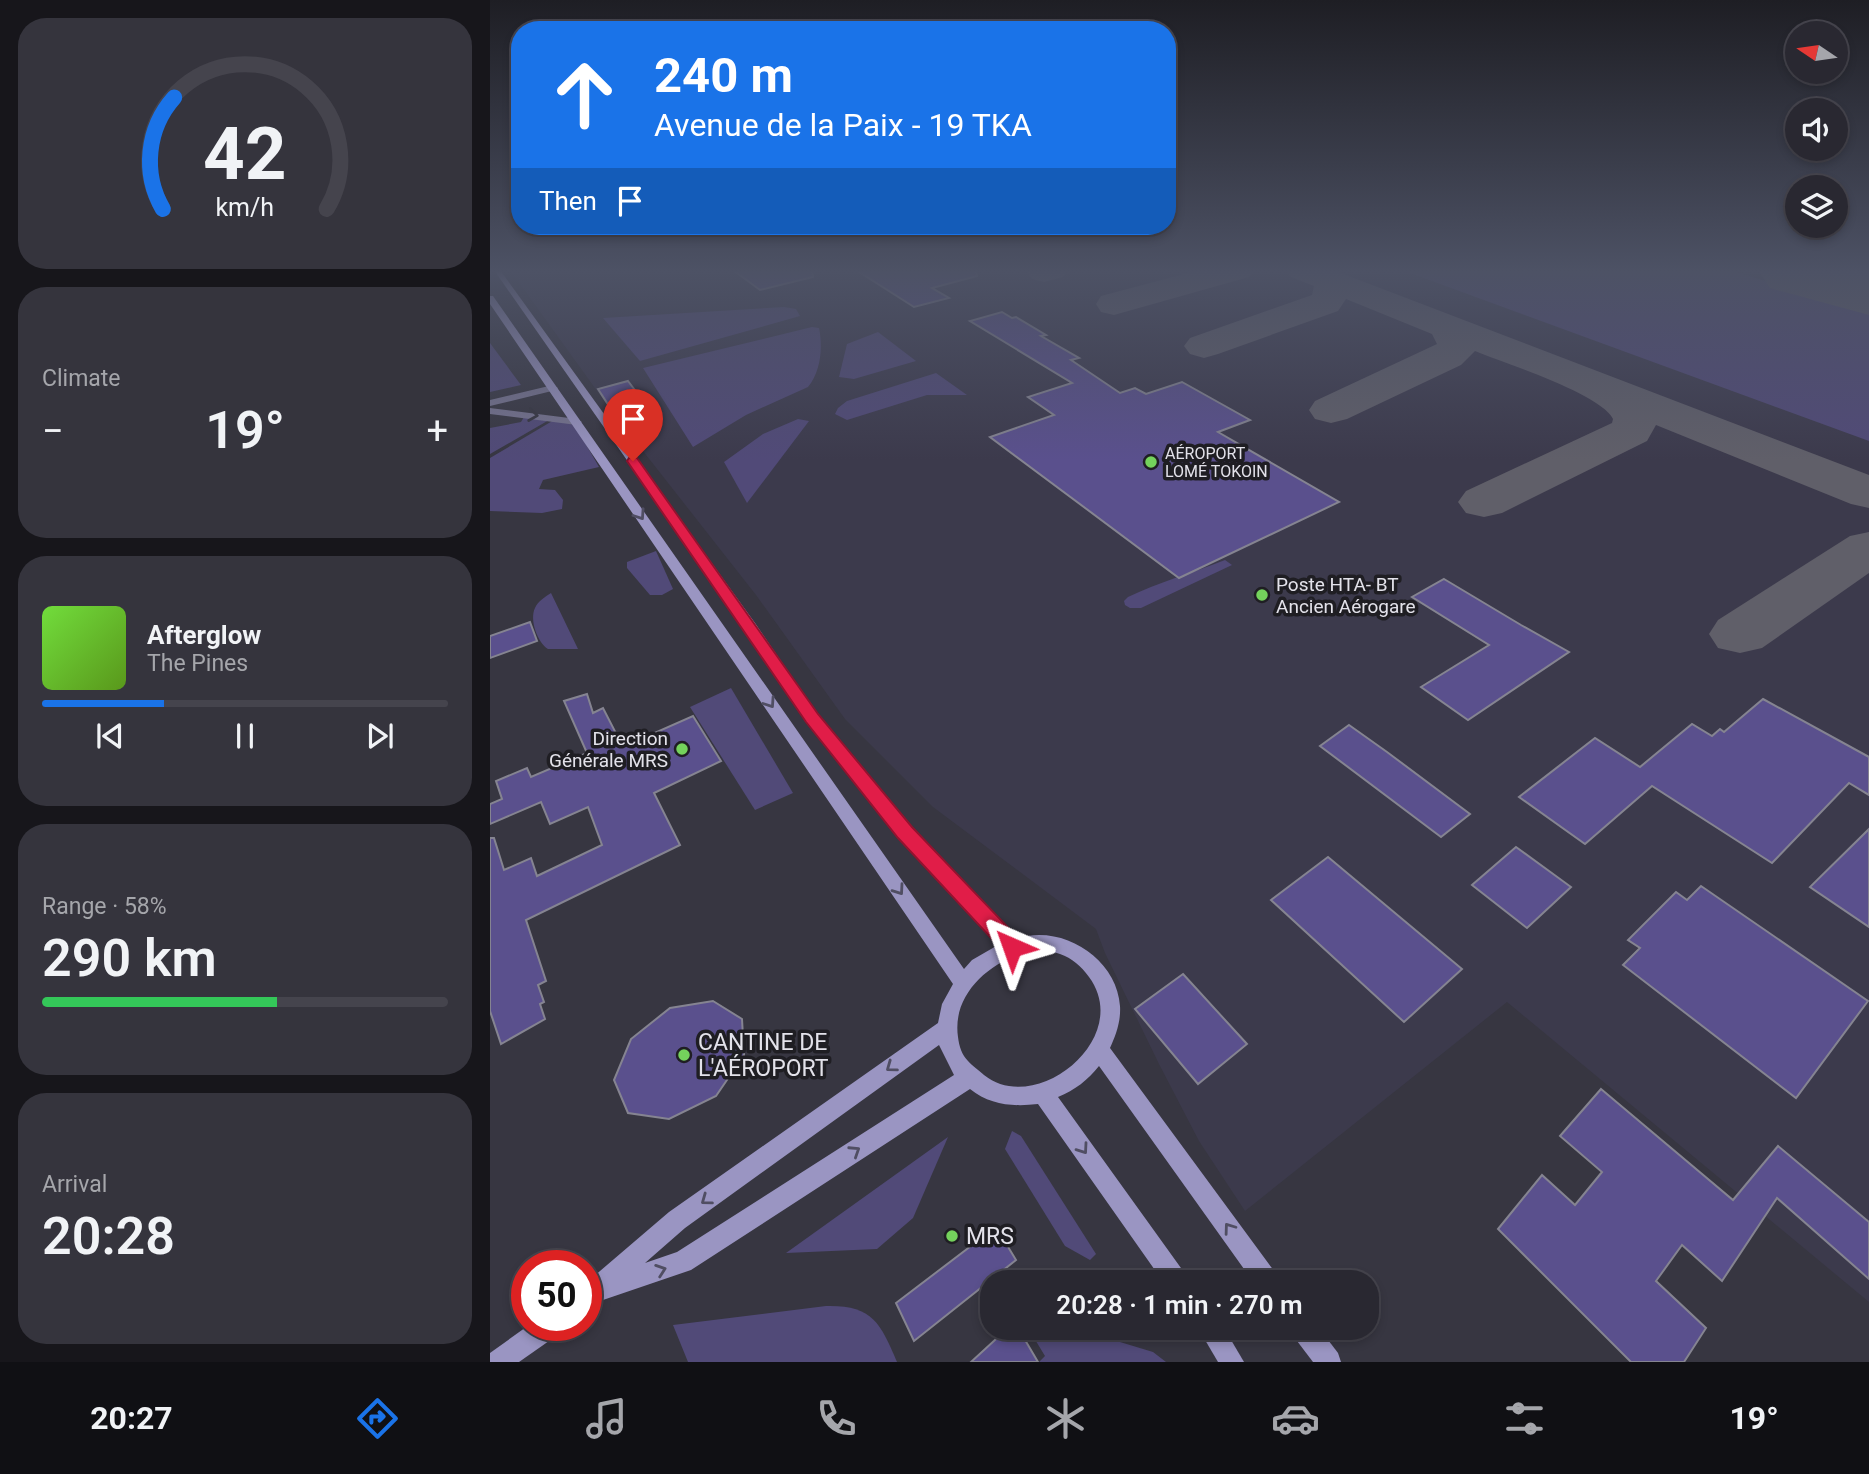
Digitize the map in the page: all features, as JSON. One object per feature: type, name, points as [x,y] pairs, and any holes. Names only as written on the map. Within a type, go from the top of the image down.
[{"type":"main road","points":[[515,334],[962,982]]},
{"type":"main road","points":[[542,334],[812,718],[905,833],[1012,947]]},
{"type":"main road","points":[[1056,945],[1080,954],[1099,972],[1110,996],[1110,1023],[1100,1051],[1086,1069],[1066,1083],[1043,1093],[1016,1096],[990,1091],[968,1078],[951,1055],[946,1028],[951,1004],[962,982],[976,966],[1012,947],[1056,945]]},
{"type":"main road","points":[[602,1286],[677,1220],[946,1028]]},
{"type":"main road","points":[[1100,1051],[1260,1270]]},
{"type":"main road","points":[[602,1291],[683,1262],[968,1078]]},
{"type":"main road","points":[[1043,1093],[1169,1270]]},
{"type":"main road","points":[[1218,1340],[1232,1362]]},
{"type":"main road","points":[[1312,1340],[1329,1362]]},
{"type":"main road","points":[[498,1362],[528,1341]]},
{"type":"street","points":[[490,403],[553,388]]},
{"type":"street","points":[[490,411],[577,422]]},
{"type":"shaded area","points":[[556,334],[1869,334],[1869,1302],[1507,1002],[1245,1211],[1199,1141],[1105,953],[1096,929],[933,807],[845,719],[756,595],[610,409]]},
{"type":"shaded area","points":[[616,334],[738,334],[640,361]]},
{"type":"shaded area","points":[[785,334],[820,334],[821,351],[818,366],[808,387],[746,415],[693,447],[643,368]]},
{"type":"shaded area","points":[[880,334],[916,361],[854,379],[839,377],[847,344]]},
{"type":"shaded area","points":[[1576,334],[1869,334],[1869,441]]},
{"type":"shaded area","points":[[490,343],[521,385],[490,392]]},
{"type":"shaded area","points":[[936,373],[967,395],[927,395],[847,420],[835,414],[847,401]]},
{"type":"shaded area","points":[[524,417],[549,420],[490,454],[490,428],[521,422]]},
{"type":"shaded area","points":[[798,419],[809,421],[747,503],[724,462],[763,434]]},
{"type":"shaded area","points":[[554,420],[573,422],[599,467],[543,480],[539,489],[555,490],[563,500],[562,509],[542,513],[490,511],[490,458]]},
{"type":"shaded area","points":[[656,551],[673,589],[662,595],[650,595],[627,568],[627,562]]},
{"type":"shaded area","points":[[1225,560],[1232,565],[1141,608],[1125,605],[1124,601],[1128,597]]},
{"type":"shaded area","points":[[551,593],[578,649],[548,649],[538,637],[533,613],[538,603]]},
{"type":"shaded area","points":[[731,688],[793,793],[755,810],[690,707]]},
{"type":"shaded area","points":[[1012,1131],[1021,1136],[1096,1254],[1090,1260],[1065,1246],[1005,1149]]},
{"type":"shaded area","points":[[948,1137],[913,1218],[877,1249],[786,1253]]},
{"type":"shaded area","points":[[826,1306],[854,1309],[872,1319],[885,1336],[897,1362],[688,1362],[673,1325]]},
{"type":"shaded area","points":[[1035,1340],[1116,1340],[1153,1352],[1166,1362],[1039,1362],[1045,1356]]},
{"type":"building","points":[[991,334],[1044,334],[1046,335],[1041,336],[1079,358],[1071,360],[1120,393],[1135,388],[1146,394],[1182,382],[1250,420],[1218,432],[1339,502],[1179,578],[990,437],[1054,415],[1028,397],[1072,383]]},
{"type":"building","points":[[628,381],[643,401],[611,409],[598,389]]},
{"type":"building","points":[[1444,579],[1569,652],[1468,720],[1421,687],[1489,645],[1412,597]]},
{"type":"building","points":[[530,622],[537,641],[490,658],[490,636]]},
{"type":"building","points":[[587,694],[593,713],[603,708],[623,747],[693,716],[721,761],[654,793],[680,845],[526,920],[546,981],[538,985],[544,1002],[540,1004],[545,1019],[501,1044],[490,1011],[490,838],[494,838],[504,870],[531,858],[537,876],[602,845],[588,807],[550,824],[541,802],[490,824],[490,804],[502,799],[496,781],[527,768],[531,777],[587,753],[564,701]]},
{"type":"building","points":[[1763,699],[1869,757],[1869,795],[1849,783],[1772,863],[1652,786],[1585,844],[1519,797],[1595,738],[1640,767],[1692,724],[1712,736],[1720,729],[1724,732]]},
{"type":"building","points":[[1349,725],[1470,814],[1441,837],[1320,746]]},
{"type":"building","points":[[1869,829],[1869,927],[1810,887]]},
{"type":"building","points":[[1516,847],[1571,887],[1527,928],[1472,885]]},
{"type":"building","points":[[1328,857],[1462,969],[1404,1022],[1271,900]]},
{"type":"building","points":[[1701,886],[1868,1001],[1796,1098],[1623,965],[1640,948],[1628,940],[1676,892],[1687,900]]},
{"type":"building","points":[[1183,974],[1247,1044],[1198,1084],[1135,1009]]},
{"type":"building","points":[[713,1001],[742,1019],[744,1055],[716,1096],[669,1119],[628,1113],[614,1080],[631,1039],[670,1008]]},
{"type":"building","points":[[1601,1089],[1733,1200],[1778,1146],[1869,1222],[1869,1279],[1777,1198],[1722,1281],[1682,1245],[1656,1281],[1706,1328],[1684,1362],[1631,1362],[1498,1229],[1542,1175],[1575,1205],[1602,1172],[1560,1136]]},
{"type":"building","points":[[996,1227],[1016,1260],[1003,1270],[980,1270],[980,1289],[914,1341],[896,1303]]},
{"type":"building","points":[[995,1340],[1025,1340],[1038,1362],[971,1362]]},
{"type":"taxiway","points":[[1204,346],[1239,334]]},
{"type":"taxiway","points":[[1331,410],[1447,356],[1457,348],[1453,334]]},
{"type":"taxiway","points":[[1464,334],[1608,390]]},
{"type":"taxiway","points":[[1484,502],[1631,431],[1636,419],[1629,406],[1608,390]]},
{"type":"taxiway","points":[[1608,390],[1869,493]]},
{"type":"taxiway","points":[[1740,634],[1869,548]]},
{"type":"place","name":"AÉROPORT LOMÉ TOKOIN","points":[[1151,462]]},
{"type":"place","name":"Poste HTA- BT Ancien Aérogare","points":[[1262,595]]},
{"type":"place","name":"Direction Générale MRS","points":[[682,749]]},
{"type":"place","name":"CANTINE DE L'AÉROPORT","points":[[684,1055]]},
{"type":"place","name":"MRS","points":[[952,1236]]},
{"type":"route","points":[[633,461],[812,718],[905,833],[1012,947]]}]
